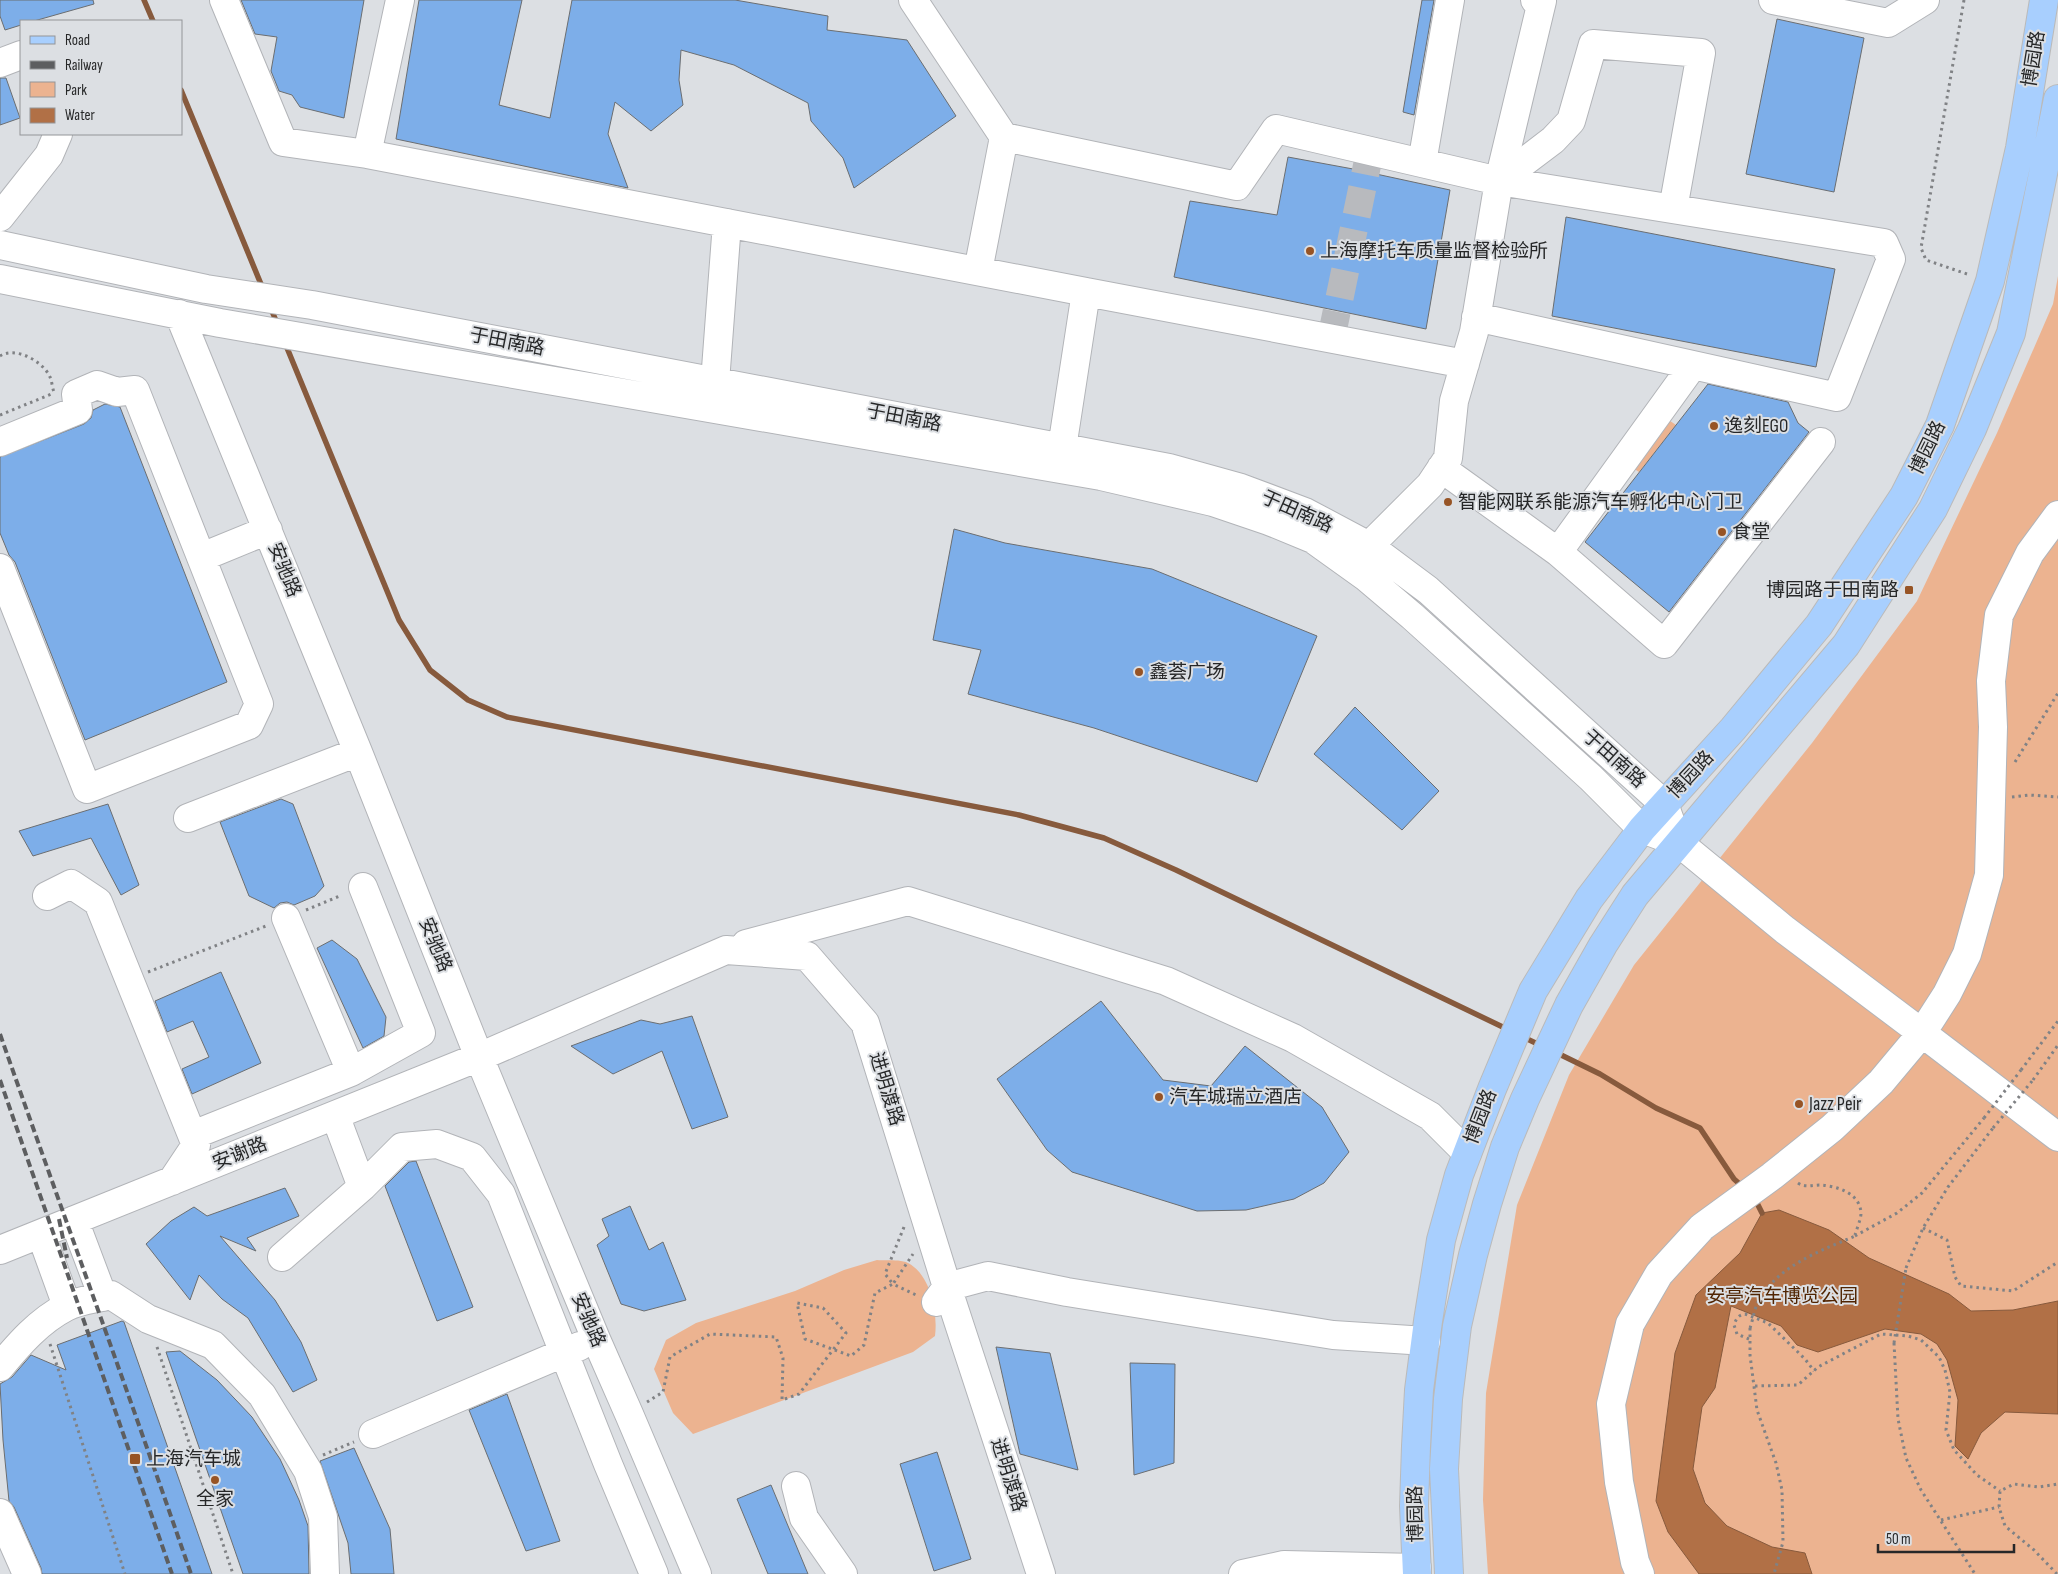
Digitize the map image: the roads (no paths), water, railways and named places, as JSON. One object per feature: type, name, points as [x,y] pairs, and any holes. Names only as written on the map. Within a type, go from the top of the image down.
[{"type":"main road","name":"博园路","points":[[1417,1571],[1414,1506],[1416,1446],[1419,1390],[1426,1341],[1442,1240],[1459,1175],[1492,1089],[1533,991],[1589,899],[1642,829],[1733,729],[1819,625],[1904,496],[1940,425],[1990,281],[2020,148],[2044,0]]},
{"type":"main road","name":"博园路","points":[[1449,1574],[1444,1470],[1448,1399],[1457,1326],[1486,1204],[1505,1147],[1524,1099],[1569,1005],[1603,945],[1635,895],[1846,645],[1934,509],[1972,429],[2011,333],[2058,99]]},
{"type":"street","points":[[224,0],[283,142],[367,154],[1464,364]]},
{"type":"street","points":[[367,154],[400,0]]},
{"type":"street","points":[[913,0],[1004,137],[1237,186],[1276,129],[1499,181],[1884,243],[1891,259],[1837,397],[1476,317]]},
{"type":"street","points":[[1422,163],[1450,0]]},
{"type":"street","points":[[1369,546],[1430,485],[1448,458],[1454,401],[1474,332],[1499,181],[1542,1],[1535,0]]},
{"type":"street","points":[[1773,0],[1888,23],[1911,2]]},
{"type":"street","points":[[1499,181],[1553,140],[1571,121],[1592,44],[1700,53],[1673,209]]},
{"type":"street","points":[[0,50],[20,54]]},
{"type":"street","points":[[0,62],[20,54]]},
{"type":"street","points":[[5,204],[49,155],[58,135]]},
{"type":"street","points":[[978,271],[1004,137]]},
{"type":"street","points":[[715,382],[727,223]]},
{"type":"street","name":"于田南路","points":[[0,245],[206,289],[312,305],[715,382],[1213,502],[1269,521],[1313,538],[1366,577],[1412,616],[1591,778],[1642,829],[1678,842]]},
{"type":"street","name":"于田南路","points":[[0,279],[220,323],[330,341],[966,441],[1062,448],[1169,468],[1241,488],[1305,512],[1369,546],[1428,590],[1664,804],[1678,842]]},
{"type":"street","points":[[1062,448],[1086,292]]},
{"type":"street","name":"安驰路","points":[[179,314],[358,752],[479,1057],[596,1339],[697,1574]]},
{"type":"street","points":[[1558,552],[1692,365]]},
{"type":"street","points":[[0,442],[78,410],[76,394],[97,385],[117,392],[135,390],[260,704],[249,725],[87,789],[0,568]]},
{"type":"street","points":[[1441,468],[1558,552],[1664,644],[1821,442]]},
{"type":"street","points":[[1640,1574],[1619,1482],[1611,1404],[1630,1324],[1659,1274],[1702,1227],[1781,1169],[1832,1128],[1881,1082],[1922,1033],[1947,994],[1967,954],[1989,875],[1993,726],[1991,681],[1999,615],[2030,553],[2058,515]]},
{"type":"street","points":[[202,557],[268,530]]},
{"type":"street","points":[[188,818],[358,752]]},
{"type":"street","points":[[1678,842],[1785,930],[2058,1137]]},
{"type":"street","points":[[47,896],[71,884],[98,902],[196,1146],[172,1181]]},
{"type":"street","points":[[193,1135],[351,1072],[421,1033],[363,887]]},
{"type":"street","points":[[726,950],[908,901],[1166,981],[1293,1038],[1430,1116],[1467,1153]]},
{"type":"street","points":[[286,918],[351,1072]]},
{"type":"street","name":"进明渡路","points":[[479,1057],[726,950],[807,956],[865,1023],[926,1220],[941,1296],[1041,1574]]},
{"type":"street","name":"安谢路","points":[[0,1250],[479,1057]]},
{"type":"street","points":[[335,1115],[362,1187]]},
{"type":"street","points":[[282,1257],[362,1187],[402,1147],[437,1144],[472,1157],[501,1194],[608,1464],[654,1574]]},
{"type":"street","points":[[74,1220],[103,1297]]},
{"type":"street","points":[[40,1234],[67,1306]]},
{"type":"street","points":[[941,1296],[988,1276],[1067,1292],[1333,1335],[1426,1341]]},
{"type":"street","points":[[0,1367],[28,1334],[67,1306],[110,1295],[148,1319],[213,1345],[262,1395],[308,1471],[323,1517],[325,1574]]},
{"type":"street","points":[[373,1434],[596,1339]]},
{"type":"street","points":[[796,1486],[804,1518],[843,1574]]},
{"type":"street","points":[[0,1513],[27,1574]]},
{"type":"street","points":[[1243,1574],[1284,1565],[1417,1571]]},
{"type":"water","points":[[1779,1210],[1829,1230],[1869,1258],[1949,1294],[1971,1311],[2013,1310],[2058,1301],[2058,1414],[2005,1412],[1981,1433],[1968,1459],[1955,1446],[1958,1400],[1947,1360],[1937,1344],[1921,1334],[1885,1329],[1818,1352],[1797,1345],[1781,1326],[1731,1306],[1715,1388],[1702,1407],[1693,1469],[1705,1503],[1727,1526],[1772,1547],[1805,1553],[1812,1574],[1699,1574],[1668,1532],[1656,1501],[1675,1353],[1696,1295],[1740,1253],[1762,1213]]},
{"type":"waterway","points":[[144,0],[153,20]]},
{"type":"waterway","points":[[182,92],[263,289]]},
{"type":"waterway","points":[[270,306],[278,326]]},
{"type":"waterway","points":[[285,343],[399,620],[430,670],[468,700],[507,717],[1019,815],[1104,838],[1176,870],[1509,1030]]},
{"type":"waterway","points":[[1521,1036],[1542,1046]]},
{"type":"waterway","points":[[1555,1052],[1600,1074],[1656,1108],[1700,1128],[1734,1179],[1744,1188]]},
{"type":"waterway","points":[[1754,1197],[1762,1213]]},
{"type":"tunnel","points":[[1331,339],[1370,151]]},
{"type":"railway","points":[[0,1034],[191,1574]]},
{"type":"railway","points":[[0,1080],[172,1574]]},
{"type":"railway","points":[[59,1219],[67,1258]]},
{"type":"place","name":"上海摩托车质量监督检验所","points":[[1310,251]]},
{"type":"place","name":"逸刻EGO","points":[[1714,426]]},
{"type":"place","name":"智能网联系能源汽车孵化中心门卫","points":[[1448,502]]},
{"type":"place","name":"食堂","points":[[1722,532]]},
{"type":"place","name":"博园路于田南路","points":[[1909,590]]},
{"type":"place","name":"鑫荟广场","points":[[1139,672]]},
{"type":"place","name":"汽车城瑞立酒店","points":[[1159,1097]]},
{"type":"place","name":"Jazz Peir","points":[[1799,1104]]},
{"type":"place","name":"上海汽车城","points":[[135,1459]]},
{"type":"place","name":"全家","points":[[215,1480]]},
{"type":"park label","name":"安亭汽车博览公园","points":[[1782,1296]]}]
